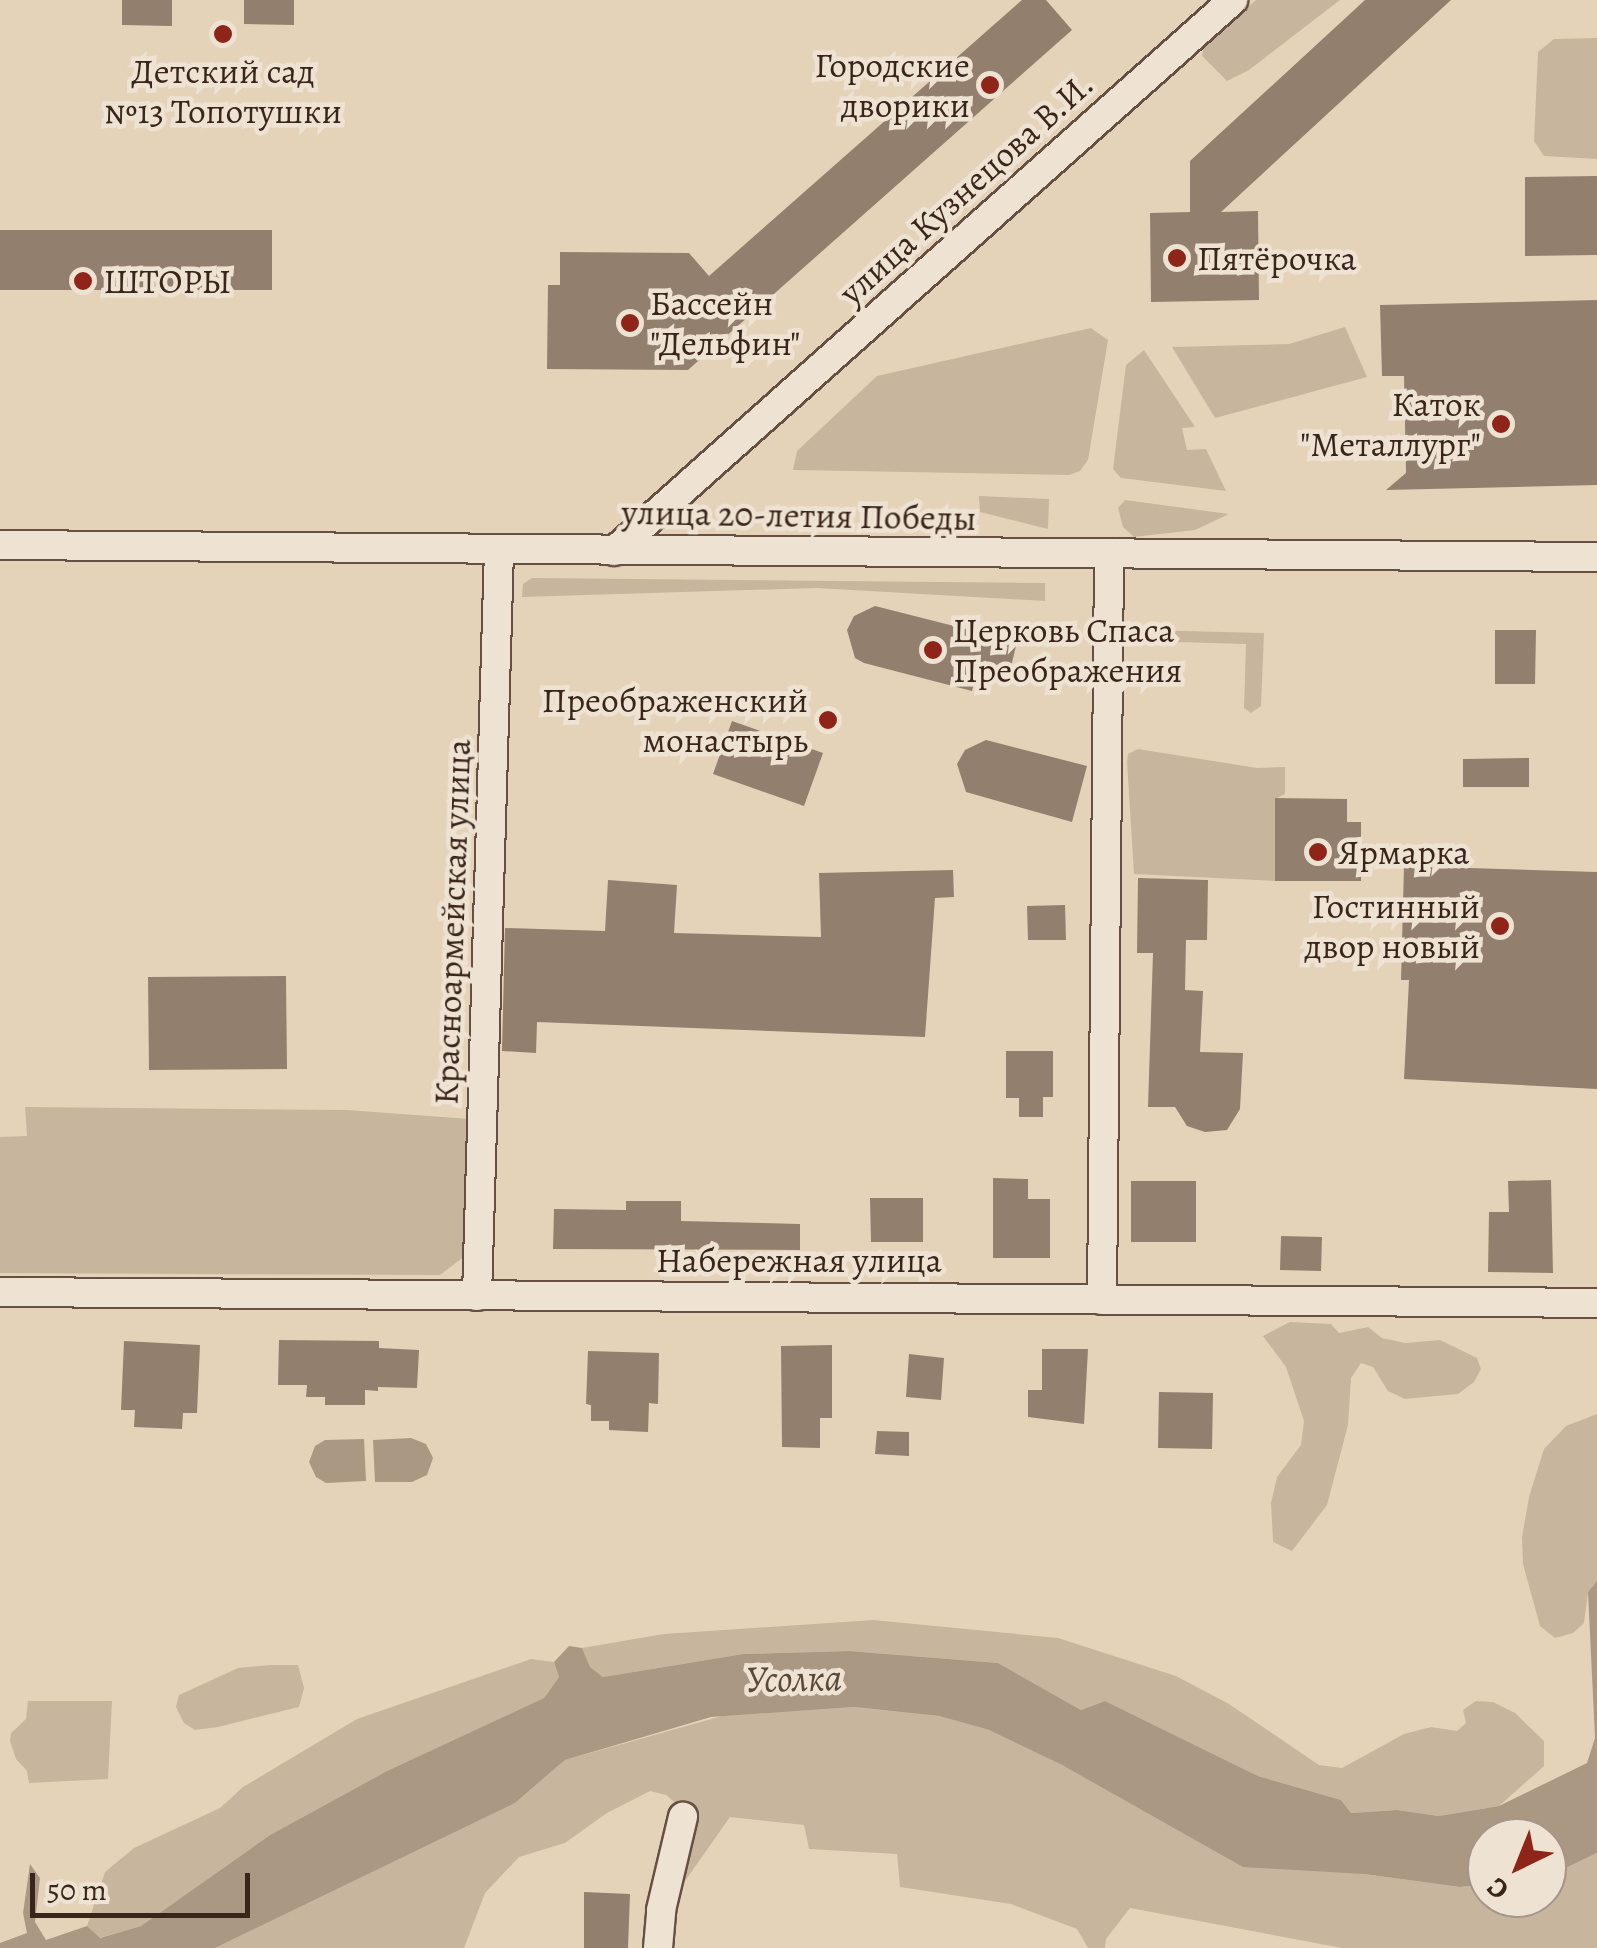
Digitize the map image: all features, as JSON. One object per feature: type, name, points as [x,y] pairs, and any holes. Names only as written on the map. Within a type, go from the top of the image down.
[{"type":"street","name":"улица Кузнецова В.И.","points":[[614,551],[1233,0]]},
{"type":"street","name":"улица 20-летия Победы","points":[[0,544],[1597,557]]},
{"type":"street","name":"Красноармейская улица","points":[[477,1296],[499,551]]},
{"type":"street","points":[[1102,1300],[1109,555]]},
{"type":"street","name":"Набережная улица","points":[[0,1292],[1597,1304]]},
{"type":"street","points":[[658,1948],[661,1910],[683,1817]]},
{"type":"shaded area","points":[[1256,0],[1340,0],[1249,70],[1227,81],[1202,56],[1204,46]]},
{"type":"shaded area","points":[[1597,38],[1597,159],[1544,156],[1534,141],[1538,52],[1554,39]]},
{"type":"shaded area","points":[[1345,327],[1367,377],[1215,418],[1172,347],[1289,344]]},
{"type":"shaded area","points":[[1091,328],[1108,340],[1088,460],[1080,471],[1069,475],[793,470],[797,451],[877,376]]},
{"type":"shaded area","points":[[1144,350],[1195,427],[1182,428],[1187,450],[1206,449],[1226,491],[1121,478],[1113,469],[1126,365]]},
{"type":"shaded area","points":[[979,496],[1049,499],[1048,529],[980,512]]},
{"type":"shaded area","points":[[1125,500],[1229,514],[1195,530],[1134,537],[1123,527],[1118,508]]},
{"type":"shaded area","points":[[532,578],[1045,583],[1045,601],[816,588],[522,597],[523,584]]},
{"type":"shaded area","points":[[1142,630],[1264,633],[1261,706],[1251,713],[1244,708],[1246,644],[1141,641]]},
{"type":"shaded area","points":[[1138,749],[1257,768],[1285,767],[1285,794],[1275,799],[1275,881],[1134,874],[1127,762],[1128,754]]},
{"type":"shaded area","points":[[25,1107],[347,1110],[470,1119],[465,1256],[440,1275],[0,1273],[0,1137],[27,1136]]},
{"type":"shaded area","points":[[1290,1322],[1331,1324],[1339,1333],[1368,1327],[1382,1338],[1405,1343],[1440,1340],[1477,1358],[1481,1369],[1474,1382],[1458,1394],[1405,1399],[1388,1391],[1373,1367],[1361,1363],[1351,1378],[1348,1425],[1327,1505],[1292,1551],[1273,1542],[1271,1503],[1277,1477],[1301,1445],[1304,1421],[1286,1367],[1263,1336]]},
{"type":"shaded area","points":[[1597,1414],[1597,1581],[1588,1592],[1584,1623],[1573,1633],[1555,1638],[1540,1626],[1523,1564],[1522,1537],[1529,1497],[1544,1449],[1566,1426]]},
{"type":"shaded area","points":[[873,1620],[1058,1638],[1176,1676],[1229,1704],[1319,1765],[1342,1768],[1404,1734],[1431,1727],[1457,1731],[1466,1723],[1463,1710],[1476,1701],[1493,1702],[1515,1713],[1544,1741],[1544,1766],[1499,1806],[1439,1816],[1397,1810],[1351,1813],[1341,1800],[1258,1776],[1105,1701],[1081,1710],[998,1663],[849,1651],[743,1654],[603,1677],[590,1667],[582,1648],[664,1634]]},
{"type":"shaded area","points":[[531,1659],[554,1662],[559,1677],[544,1698],[387,1771],[270,1835],[141,1926],[99,1938],[87,1926],[105,1872],[134,1848],[220,1808],[243,1787],[357,1719]]},
{"type":"shaded area","points":[[298,1665],[304,1688],[299,1707],[218,1727],[195,1730],[184,1723],[176,1707],[179,1695],[238,1668]]},
{"type":"shaded area","points":[[28,1701],[112,1701],[108,1779],[29,1783],[27,1771],[16,1759],[10,1741],[11,1733],[26,1719]]},
{"type":"shaded area","points":[[854,1707],[939,1716],[989,1730],[1064,1766],[1364,1874],[1467,1886],[1467,1918],[1567,1918],[1567,1867],[1597,1853],[1597,1948],[1342,1948],[1130,1908],[1106,1939],[1105,1948],[1088,1948],[1077,1929],[1011,1904],[900,1887],[897,1854],[809,1849],[804,1825],[730,1817],[673,1898],[690,1815],[666,1795],[650,1791],[607,1813],[565,1843],[519,1857],[485,1893],[464,1948],[215,1948],[515,1803],[565,1760],[722,1716]]},
{"type":"water","points":[[411,1438],[426,1444],[433,1458],[427,1475],[412,1482],[375,1482],[373,1440]]},
{"type":"water","points":[[364,1439],[366,1481],[326,1483],[316,1477],[309,1462],[315,1446],[325,1440]]},
{"type":"water","name":"Усолка","points":[[1597,1581],[1597,1853],[1567,1867],[1567,1818],[1467,1818],[1467,1886],[1364,1874],[1243,1867],[1064,1766],[989,1730],[939,1716],[854,1707],[711,1717],[565,1760],[515,1803],[215,1948],[0,1948],[0,1943],[27,1933],[23,1913],[30,1864],[40,1878],[35,1922],[46,1940],[87,1926],[100,1938],[141,1926],[270,1835],[387,1771],[544,1698],[559,1677],[554,1662],[569,1646],[582,1648],[590,1667],[603,1677],[743,1654],[849,1651],[998,1663],[1081,1710],[1105,1701],[1258,1776],[1341,1800],[1351,1813],[1397,1810],[1439,1816],[1499,1806],[1587,1763],[1595,1738],[1588,1592]]},
{"type":"building","points":[[122,0],[172,0],[172,26],[122,25]]},
{"type":"building","points":[[244,0],[294,0],[294,25],[244,24]]},
{"type":"building","points":[[1022,0],[1046,0],[1072,30],[688,370],[547,369],[548,285],[560,285],[560,252],[689,253],[709,276]]},
{"type":"building","points":[[1365,0],[1451,0],[1221,212],[1258,211],[1259,300],[1151,302],[1150,213],[1190,212],[1190,161]]},
{"type":"building","points":[[1597,176],[1597,255],[1525,256],[1525,177]]},
{"type":"building","points":[[0,230],[272,230],[272,290],[0,290]]},
{"type":"building","name":"Каток \"Металлург\"","points":[[1597,300],[1597,485],[1386,490],[1406,473],[1404,376],[1382,376],[1380,305]]},
{"type":"building","name":"Церковь Спаса Преображения","points":[[875,606],[1017,642],[1008,679],[977,671],[972,691],[864,663],[855,658],[847,630],[854,616]]},
{"type":"building","points":[[1495,630],[1536,630],[1535,684],[1495,684]]},
{"type":"building","points":[[732,721],[823,753],[804,806],[713,774]]},
{"type":"building","points":[[986,740],[1087,766],[1072,822],[966,792],[957,764],[965,750]]},
{"type":"building","points":[[1529,758],[1529,787],[1463,787],[1463,759]]},
{"type":"building","name":"Ярмарка","points":[[1275,798],[1347,799],[1347,822],[1361,822],[1361,881],[1275,881]]},
{"type":"building","points":[[1404,866],[1597,872],[1597,1089],[1404,1079],[1409,980],[1401,980]]},
{"type":"building","points":[[953,870],[954,897],[935,898],[925,1037],[537,1022],[536,1053],[502,1051],[505,928],[605,931],[608,880],[677,885],[674,933],[821,937],[819,873]]},
{"type":"building","points":[[1138,878],[1208,880],[1207,940],[1186,940],[1185,990],[1203,991],[1200,1052],[1243,1053],[1240,1109],[1227,1130],[1205,1132],[1187,1126],[1175,1107],[1148,1107],[1153,953],[1137,953]]},
{"type":"building","points":[[1065,905],[1066,940],[1028,940],[1027,906]]},
{"type":"building","points":[[286,976],[287,1069],[149,1070],[148,977]]},
{"type":"building","points":[[1006,1051],[1053,1051],[1053,1097],[1043,1097],[1043,1117],[1019,1117],[1019,1098],[1006,1098]]},
{"type":"building","points":[[993,1178],[1028,1179],[1028,1199],[1050,1199],[1050,1258],[993,1258]]},
{"type":"building","points":[[1551,1180],[1553,1273],[1488,1272],[1489,1212],[1509,1212],[1508,1181]]},
{"type":"building","points":[[1131,1181],[1196,1181],[1196,1242],[1131,1242]]},
{"type":"building","points":[[870,1198],[923,1198],[923,1242],[871,1242]]},
{"type":"building","points":[[626,1201],[681,1201],[681,1221],[800,1224],[800,1250],[553,1249],[554,1209],[626,1210]]},
{"type":"building","points":[[1281,1236],[1322,1237],[1321,1271],[1280,1270]]},
{"type":"building","points":[[279,1340],[379,1341],[379,1348],[419,1350],[417,1388],[378,1387],[378,1391],[365,1390],[365,1405],[325,1405],[325,1397],[306,1397],[307,1385],[278,1385]]},
{"type":"building","points":[[124,1341],[200,1345],[197,1413],[183,1413],[182,1429],[134,1427],[135,1410],[121,1410]]},
{"type":"building","points":[[832,1345],[832,1418],[820,1418],[820,1448],[782,1447],[781,1346]]},
{"type":"building","points":[[1042,1349],[1088,1349],[1084,1424],[1028,1417],[1028,1390],[1042,1390]]},
{"type":"building","points":[[588,1351],[659,1353],[658,1404],[649,1403],[648,1432],[609,1430],[609,1421],[591,1421],[591,1405],[586,1404]]},
{"type":"building","points":[[909,1354],[944,1358],[941,1400],[906,1397]]},
{"type":"building","points":[[1159,1392],[1213,1393],[1212,1449],[1158,1448]]},
{"type":"building","points":[[877,1431],[909,1432],[909,1456],[875,1454]]},
{"type":"building","points":[[584,1892],[630,1894],[628,1948],[584,1948]]},
{"type":"place","name":"Детский сад №13 Топотушки","points":[[223,34]]},
{"type":"place","name":"Городские дворики","points":[[990,85]]},
{"type":"place","name":"Пятёрочка","points":[[1177,258]]},
{"type":"place","name":"ШТОРЫ","points":[[83,281]]},
{"type":"place","name":"Бассейн \"Дельфин\"","points":[[630,323]]},
{"type":"place","name":"Каток \"Металлург\"","points":[[1501,424]]},
{"type":"place","name":"Церковь Спаса Преображения","points":[[933,650]]},
{"type":"place","name":"Преображенский монастырь","points":[[828,720]]},
{"type":"place","name":"Ярмарка","points":[[1318,852]]},
{"type":"place","name":"Гостинный двор новый","points":[[1500,926]]}]
